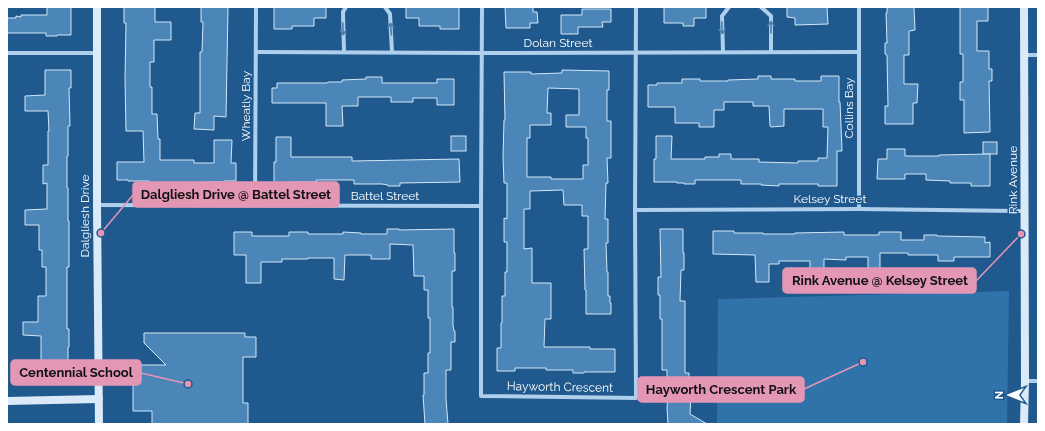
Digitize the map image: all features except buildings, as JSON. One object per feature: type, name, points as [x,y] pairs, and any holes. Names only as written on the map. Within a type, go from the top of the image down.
[{"type":"street","name":"Dalgliesh Drive","points":[[97,7],[99,424]]},
{"type":"street","name":"Wheatly Bay","points":[[255,205],[256,7]]},
{"type":"street","points":[[344,52],[342,12],[346,7]]},
{"type":"street","points":[[385,7],[390,14],[392,52]]},
{"type":"street","name":"Hayworth Crescent","points":[[482,7],[481,396],[636,398],[636,7]]},
{"type":"street","points":[[723,52],[722,16],[729,7]]},
{"type":"street","points":[[761,7],[771,16],[772,52]]},
{"type":"street","name":"Collins Bay","points":[[859,7],[860,209]]},
{"type":"street","name":"Rink Avenue","points":[[1024,7],[1024,424]]},
{"type":"street","name":"Dolan Street","points":[[256,52],[859,52]]},
{"type":"street","points":[[7,53],[97,53]]},
{"type":"street","points":[[1024,55],[1038,55]]},
{"type":"street","name":"Battel Street","points":[[97,204],[481,206]]},
{"type":"street","name":"Kelsey Street","points":[[635,210],[860,209],[1025,211]]},
{"type":"street","points":[[1025,381],[1038,381]]},
{"type":"street","points":[[7,401],[99,399]]},
{"type":"shaded area","points":[[1009,291],[1007,424],[717,424],[718,299]]},
{"type":"place","name":"Dalgliesh Drive @ Battel Street","points":[[101,233]]},
{"type":"place","name":"Rink Avenue @ Kelsey Street","points":[[1021,234]]},
{"type":"place","name":"Hayworth Crescent Park","points":[[863,362]]},
{"type":"place","name":"Centennial School","points":[[188,384]]}]
